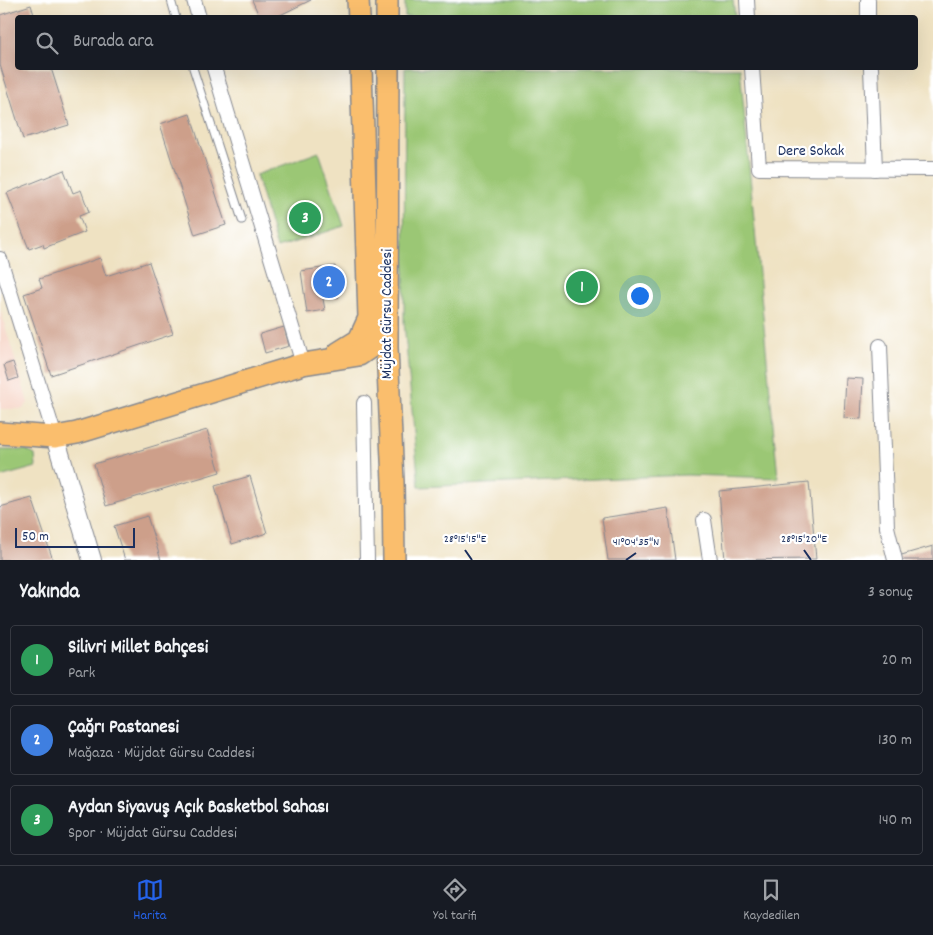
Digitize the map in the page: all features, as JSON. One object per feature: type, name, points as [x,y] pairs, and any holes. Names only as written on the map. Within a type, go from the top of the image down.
[{"type":"main road","points":[[387,0],[387,15]]},
{"type":"main road","name":"Müjdat Gürsu Caddesi","points":[[311,362],[334,356],[359,340],[368,318],[361,70]]},
{"type":"main road","name":"Müjdat Gürsu Caddesi","points":[[388,70],[387,328],[394,560]]},
{"type":"main road","points":[[0,433],[55,437],[78,433],[311,362],[359,355],[375,344],[387,328]]},
{"type":"street","points":[[194,0],[198,15]]},
{"type":"street","points":[[747,0],[748,15]]},
{"type":"street","points":[[868,0],[868,15]]},
{"type":"street","points":[[215,70],[311,362]]},
{"type":"street","name":"Dere Sokak","points":[[752,70],[759,168],[933,169]]},
{"type":"street","points":[[870,70],[875,169]]},
{"type":"street","points":[[0,259],[92,560]]},
{"type":"street","points":[[880,346],[887,527],[896,560]]},
{"type":"street","points":[[364,403],[367,560]]},
{"type":"street","points":[[704,520],[710,560]]},
{"type":"lane","points":[[171,0],[175,15]]},
{"type":"lane","points":[[194,70],[242,220]]},
{"type":"shaded area","points":[[0,309],[28,403],[23,409],[0,409]]},
{"type":"green space","points":[[405,0],[733,0],[735,15],[405,15]]},
{"type":"green space","points":[[405,70],[740,70],[778,478],[687,475],[419,487],[404,322]]},
{"type":"green space","points":[[319,152],[344,226],[277,248],[256,175]]},
{"type":"green space","points":[[0,450],[26,450],[35,455],[36,467],[0,477]]},
{"type":"building","points":[[252,0],[311,0],[280,15],[259,15]]},
{"type":"building","points":[[31,5],[34,15],[15,15],[15,70],[52,70],[69,125],[23,139],[0,65],[0,15]]},
{"type":"building","points":[[190,114],[226,225],[195,235],[160,124]]},
{"type":"building","points":[[64,170],[73,193],[81,190],[89,212],[79,216],[85,232],[44,248],[43,244],[29,249],[7,193]]},
{"type":"building","points":[[100,258],[106,276],[149,262],[173,334],[51,375],[24,294],[42,288],[39,279]]},
{"type":"building","points":[[335,266],[339,297],[323,299],[325,310],[307,313],[301,271]]},
{"type":"building","points":[[284,327],[289,346],[265,353],[260,334]]},
{"type":"building","points":[[13,362],[18,378],[9,381],[4,365]]},
{"type":"building","points":[[846,378],[863,379],[861,419],[844,418]]},
{"type":"building","points":[[207,430],[220,472],[106,506],[94,464]]},
{"type":"building","points":[[250,476],[267,533],[232,544],[215,486]]},
{"type":"building","points":[[809,482],[816,559],[725,560],[719,491]]},
{"type":"building","points":[[32,498],[53,560],[0,560],[0,507]]},
{"type":"building","points":[[668,508],[675,560],[608,560],[602,518]]},
{"type":"building","points":[[147,516],[161,560],[125,560],[114,526]]},
{"type":"building","points":[[933,546],[933,560],[899,560],[898,556]]},
{"type":"place","name":"Aydan Siyavuş Açık Basketbol Sahası","points":[[305,218]]},
{"type":"place","name":"Çağrı Pastanesi","points":[[329,282]]},
{"type":"place","name":"Silivri Millet Bahçesi","points":[[582,287]]}]
